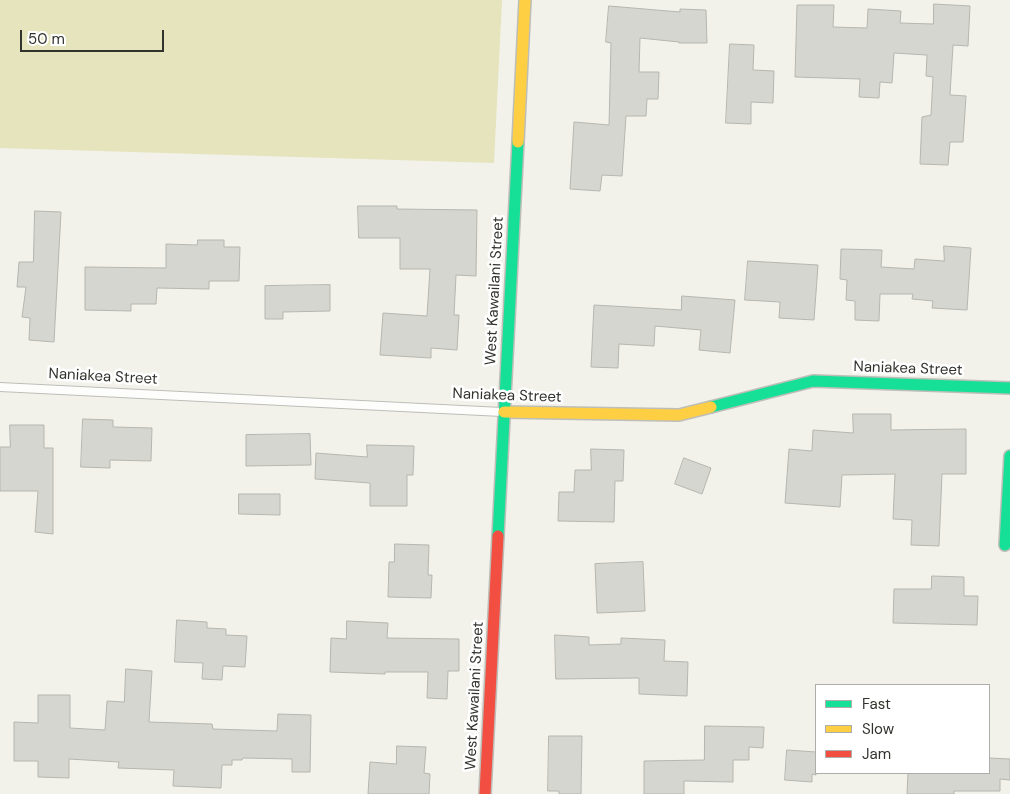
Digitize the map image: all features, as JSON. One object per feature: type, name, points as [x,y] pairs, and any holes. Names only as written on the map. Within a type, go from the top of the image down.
[{"type":"street","name":"West Kawailani Street","points":[[485,794],[525,0]]},
{"type":"street","name":"Naniakea Street","points":[[504,412],[679,415],[813,381],[1010,388]]},
{"type":"street","points":[[1005,545],[1010,456]]},
{"type":"lane","name":"Naniakea Street","points":[[0,387],[504,412]]},
{"type":"green space","points":[[0,0],[502,0],[494,163],[0,148]]},
{"type":"building","points":[[934,4],[970,6],[968,46],[953,45],[950,95],[966,96],[963,142],[950,142],[948,165],[920,164],[922,117],[931,115],[933,77],[926,76],[927,55],[894,53],[892,83],[880,82],[879,98],[859,97],[860,79],[795,77],[797,5],[834,5],[833,27],[867,28],[868,9],[901,11],[900,23],[933,24]]},
{"type":"building","points":[[609,6],[680,12],[680,9],[706,10],[707,43],[679,43],[640,38],[639,72],[659,72],[658,99],[647,99],[646,116],[626,116],[622,176],[602,175],[600,191],[570,189],[574,122],[609,125],[611,43],[606,42]]},
{"type":"building","points":[[730,44],[754,45],[753,70],[774,71],[773,103],[751,102],[751,124],[726,123]]},
{"type":"building","points":[[358,206],[397,206],[397,209],[477,210],[476,276],[456,275],[454,315],[459,315],[457,350],[431,348],[431,358],[380,355],[383,313],[427,316],[430,269],[400,269],[400,238],[359,238]]},
{"type":"building","points":[[35,211],[61,212],[54,342],[29,340],[30,318],[22,317],[26,287],[17,287],[19,262],[33,262]]},
{"type":"building","points":[[198,240],[224,240],[224,247],[240,247],[239,281],[209,281],[209,289],[157,288],[156,304],[131,304],[131,311],[85,310],[85,267],[166,268],[166,244],[197,245]]},
{"type":"building","points":[[944,246],[971,248],[967,310],[932,308],[933,301],[912,299],[913,294],[880,294],[879,321],[855,320],[855,301],[846,300],[847,280],[840,279],[841,249],[882,250],[881,267],[914,269],[915,259],[944,261]]},
{"type":"building","points":[[748,261],[818,265],[814,320],[779,318],[780,302],[745,300]]},
{"type":"building","points":[[330,285],[330,311],[283,312],[283,319],[265,319],[265,286]]},
{"type":"building","points":[[682,296],[735,300],[730,353],[699,350],[701,330],[655,326],[654,346],[619,344],[618,368],[591,367],[594,305],[681,310]]},
{"type":"building","points":[[853,414],[891,414],[891,430],[966,429],[966,474],[942,474],[939,546],[911,545],[912,520],[893,519],[895,474],[842,475],[840,507],[785,503],[789,449],[812,451],[813,430],[853,433]]},
{"type":"building","points":[[83,419],[113,420],[113,427],[152,428],[151,461],[110,460],[110,468],[81,467]]},
{"type":"building","points":[[10,425],[44,425],[44,448],[53,448],[53,534],[35,532],[38,491],[0,491],[0,447],[10,447]]},
{"type":"building","points":[[310,434],[311,465],[246,466],[246,435]]},
{"type":"building","points":[[367,445],[414,446],[413,475],[407,475],[407,506],[370,506],[370,483],[315,479],[316,453],[367,457]]},
{"type":"building","points":[[591,449],[624,450],[623,481],[615,481],[614,522],[558,521],[559,492],[574,492],[575,470],[591,470]]},
{"type":"building","points":[[684,458],[711,468],[702,494],[675,484]]},
{"type":"building","points":[[239,494],[280,494],[280,515],[239,514]]},
{"type":"building","points":[[395,544],[429,545],[428,575],[432,575],[431,598],[388,597],[389,562],[394,562]]},
{"type":"building","points":[[643,562],[645,611],[597,613],[595,564]]},
{"type":"building","points":[[932,576],[964,577],[964,596],[978,596],[977,625],[893,623],[894,589],[931,589]]},
{"type":"building","points":[[177,620],[207,622],[207,628],[226,629],[226,635],[247,636],[245,667],[223,666],[222,680],[202,679],[203,663],[175,662]]},
{"type":"building","points":[[347,621],[388,623],[387,638],[459,639],[459,671],[448,671],[447,699],[427,698],[428,672],[385,672],[385,674],[330,672],[331,638],[346,639]]},
{"type":"building","points":[[555,635],[589,637],[589,645],[621,644],[621,638],[665,640],[664,661],[688,662],[687,696],[639,694],[639,678],[556,679]]},
{"type":"building","points":[[126,669],[152,671],[149,722],[212,724],[213,729],[277,731],[278,714],[311,715],[310,772],[292,772],[292,759],[243,758],[242,760],[232,760],[232,765],[222,765],[221,788],[173,786],[174,770],[118,768],[119,762],[69,759],[69,778],[38,777],[38,761],[14,761],[14,722],[38,723],[38,695],[70,695],[70,728],[105,730],[107,701],[124,702]]},
{"type":"building","points":[[705,726],[764,727],[763,748],[749,747],[749,760],[733,760],[733,782],[684,781],[684,794],[644,794],[644,761],[704,760]]},
{"type":"building","points":[[549,736],[582,736],[581,794],[559,794],[559,791],[548,791]]},
{"type":"building","points":[[397,746],[426,747],[424,773],[430,774],[429,794],[368,794],[370,762],[396,764]]},
{"type":"building","points":[[787,750],[815,752],[816,775],[812,774],[812,782],[785,780]]},
{"type":"building","points":[[990,758],[1010,759],[1010,780],[1000,779],[1000,791],[954,791],[954,794],[907,794],[908,774],[990,774]]},
{"type":"traffic: fast","points":[[498,536],[518,142]]},
{"type":"traffic: fast","points":[[711,407],[813,381],[1010,388]]},
{"type":"traffic: fast","points":[[1005,545],[1010,456]]},
{"type":"traffic: slow","points":[[518,142],[525,0]]},
{"type":"traffic: slow","points":[[504,412],[679,415],[711,407]]},
{"type":"traffic: jam","points":[[485,794],[498,536]]}]
